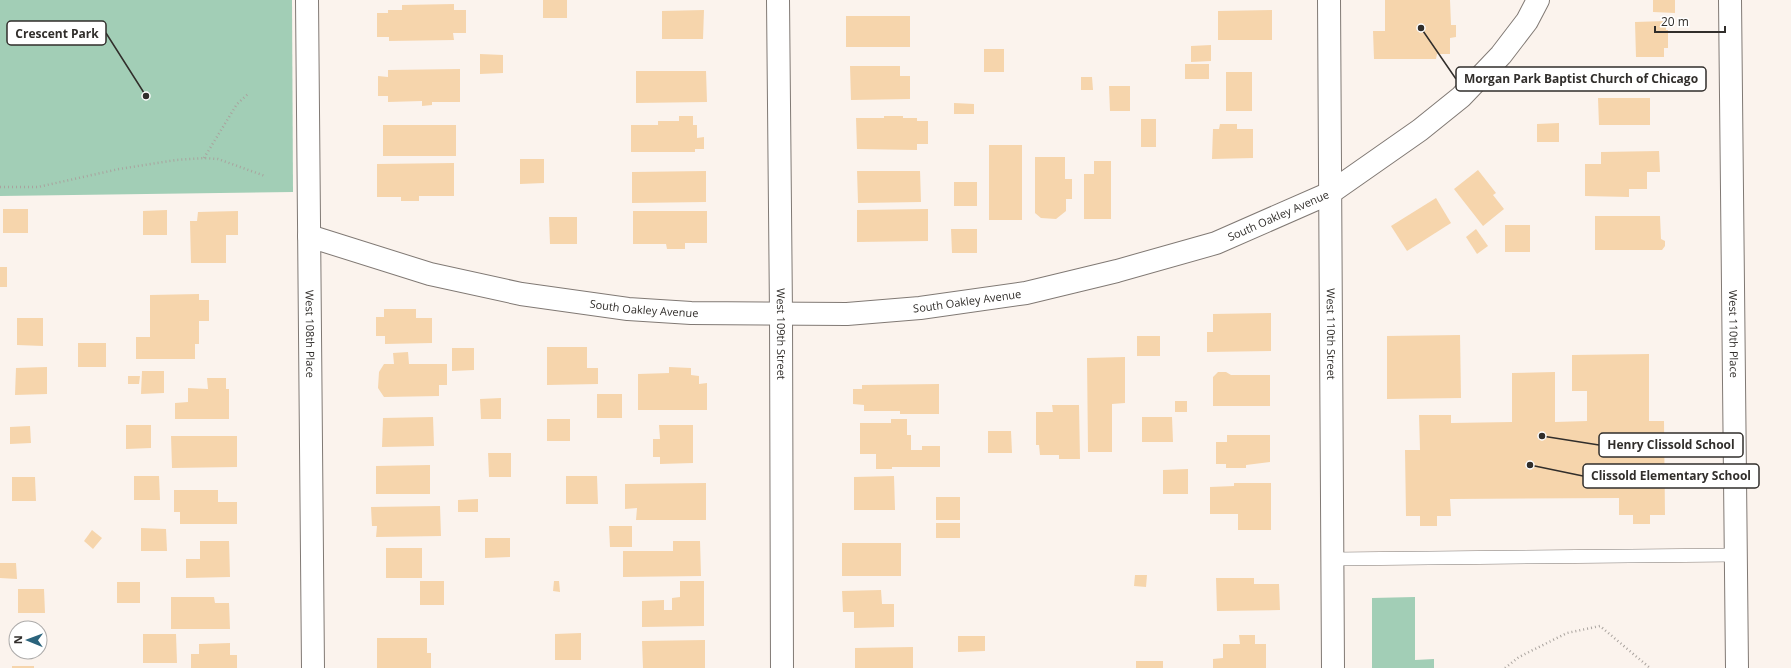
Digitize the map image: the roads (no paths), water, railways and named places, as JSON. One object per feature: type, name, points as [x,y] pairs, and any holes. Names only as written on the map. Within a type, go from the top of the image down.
[{"type":"street","name":"West 108th Place","points":[[307,0],[313,668]]},
{"type":"street","name":"West 109th Street","points":[[778,0],[782,668]]},
{"type":"street","name":"West 110th Street","points":[[1329,0],[1333,668]]},
{"type":"street","name":"South Oakley Avenue","points":[[309,236],[430,274],[521,294],[628,309],[691,313],[847,314],[920,308],[1026,293],[1116,271],[1216,243],[1330,194],[1414,134],[1461,97],[1501,55],[1527,21],[1538,0]]},
{"type":"street","name":"West 110th Place","points":[[1730,0],[1737,668]]},
{"type":"lane","points":[[1333,559],[1736,555]]},
{"type":"place","name":"Morgan Park Baptist Church of Chicago","points":[[1421,28]]},
{"type":"place","name":"Crescent Park","points":[[146,96]]},
{"type":"place","name":"Henry Clissold School","points":[[1542,436]]},
{"type":"place","name":"Clissold Elementary School","points":[[1530,465]]}]
